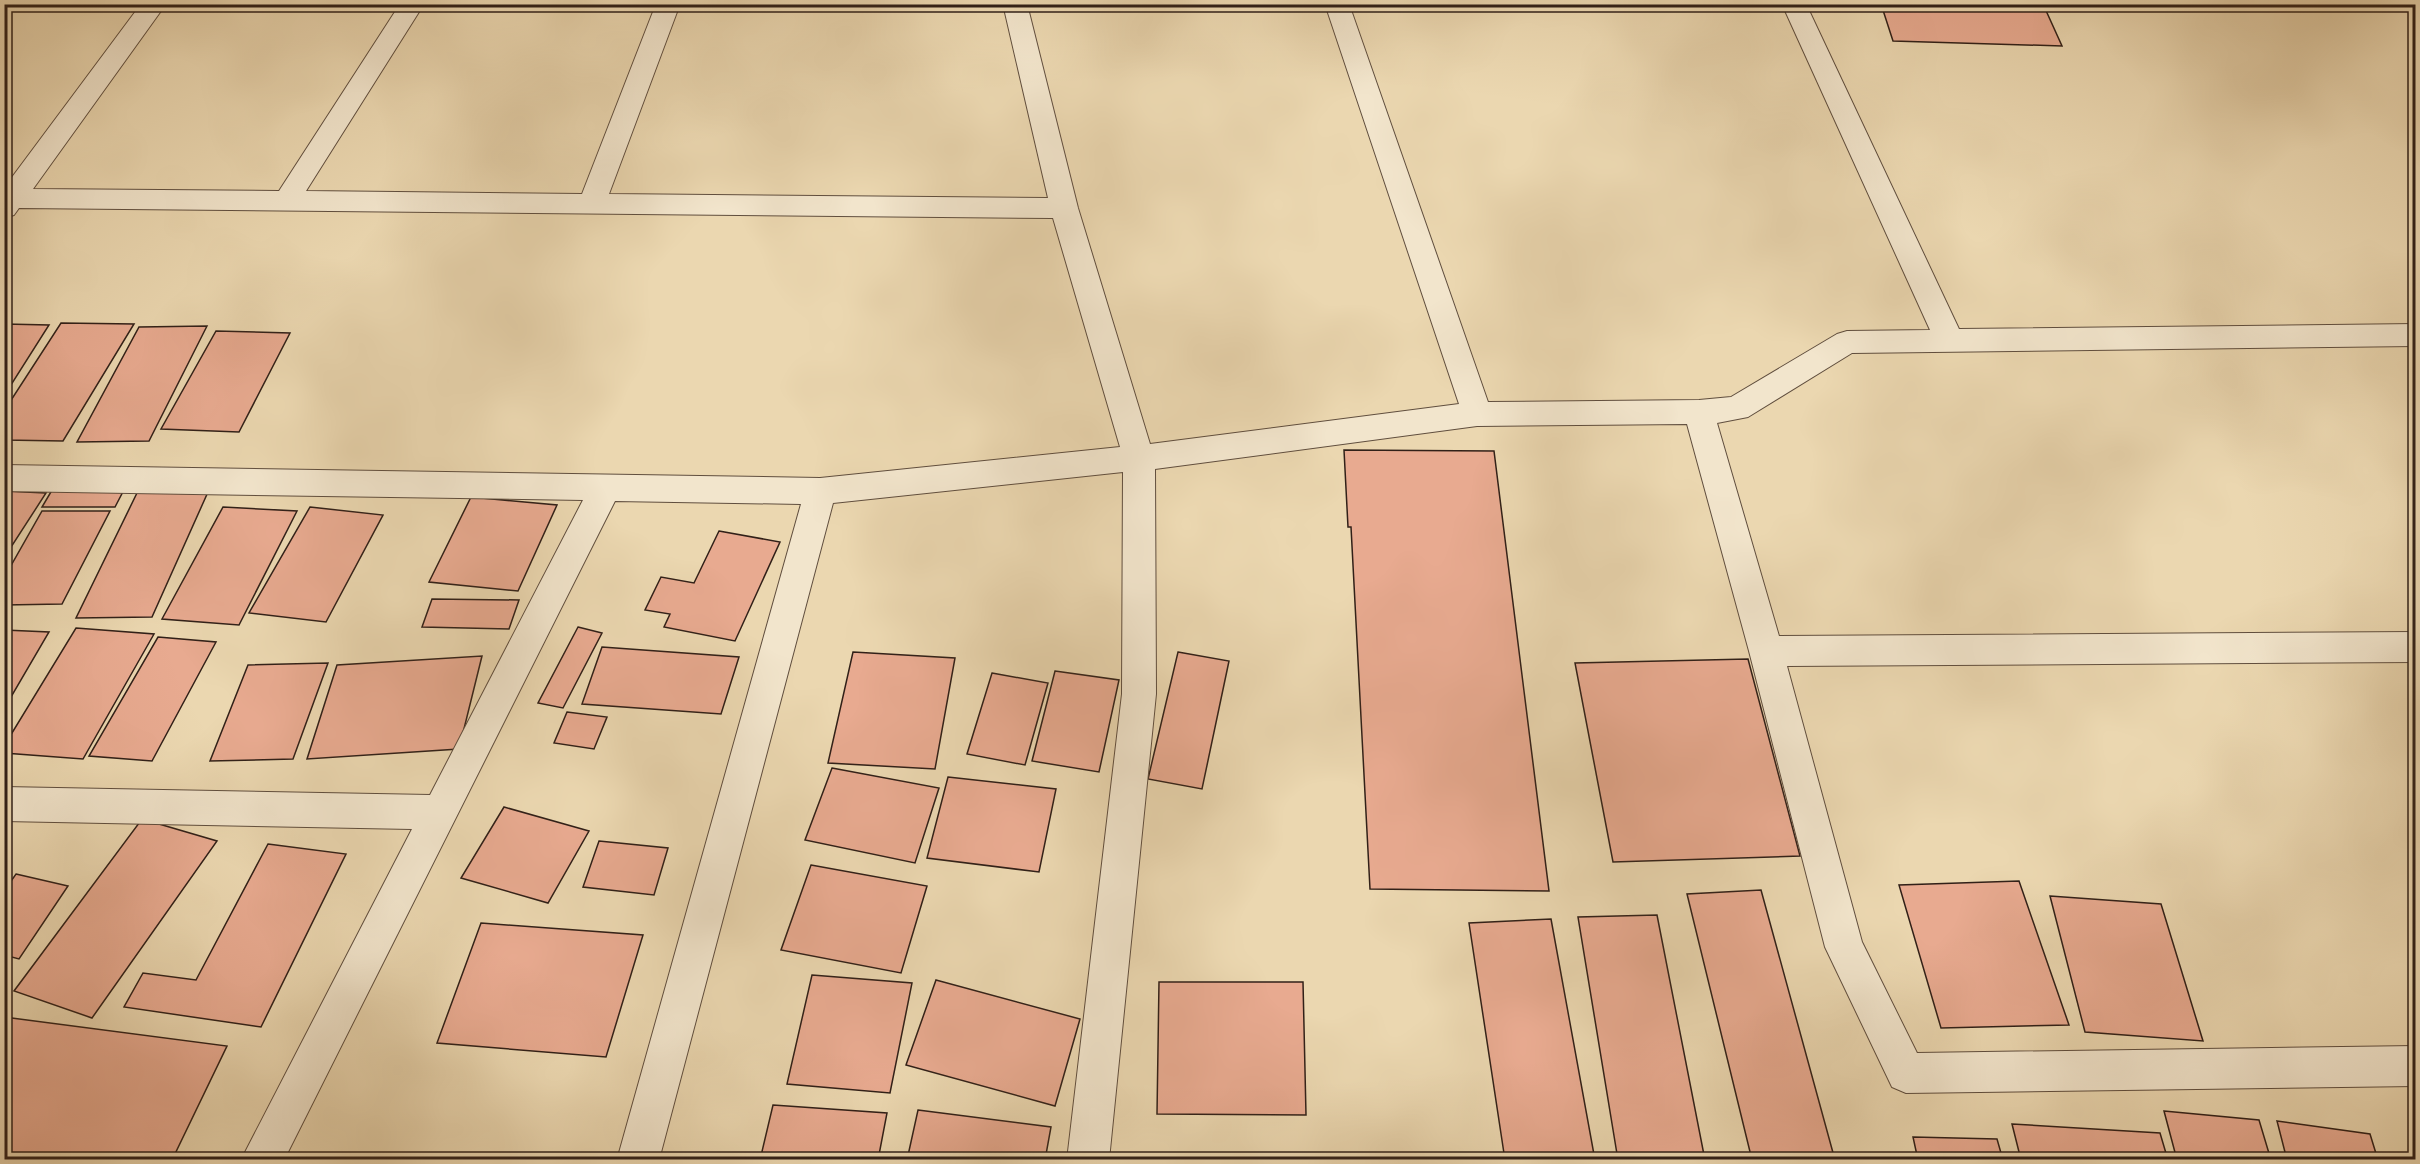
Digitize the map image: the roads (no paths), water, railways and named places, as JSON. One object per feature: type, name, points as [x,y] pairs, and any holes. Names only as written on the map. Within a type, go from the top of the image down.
[{"type":"street","points":[[8,203],[154,4]]},
{"type":"street","points":[[287,200],[412,4]]},
{"type":"street","points":[[592,202],[668,4]]},
{"type":"street","points":[[1015,4],[1064,208],[1139,458],[1139,694],[1088,1160]]},
{"type":"street","points":[[1337,4],[1477,414]]},
{"type":"street","points":[[1794,4],[1950,341]]},
{"type":"street","points":[[8,203],[287,200],[1064,208]]},
{"type":"street","points":[[4,478],[820,491],[1139,458],[1477,414],[1699,412],[1737,409],[1847,342],[2415,335]]},
{"type":"street","points":[[1699,412],[1766,651],[1844,947],[1906,1073],[2415,1066]]},
{"type":"street","points":[[262,1160],[606,487]]},
{"type":"street","points":[[638,1160],[820,491]]},
{"type":"street","points":[[1766,651],[2415,647]]},
{"type":"street","points":[[4,804],[440,812]]}]
